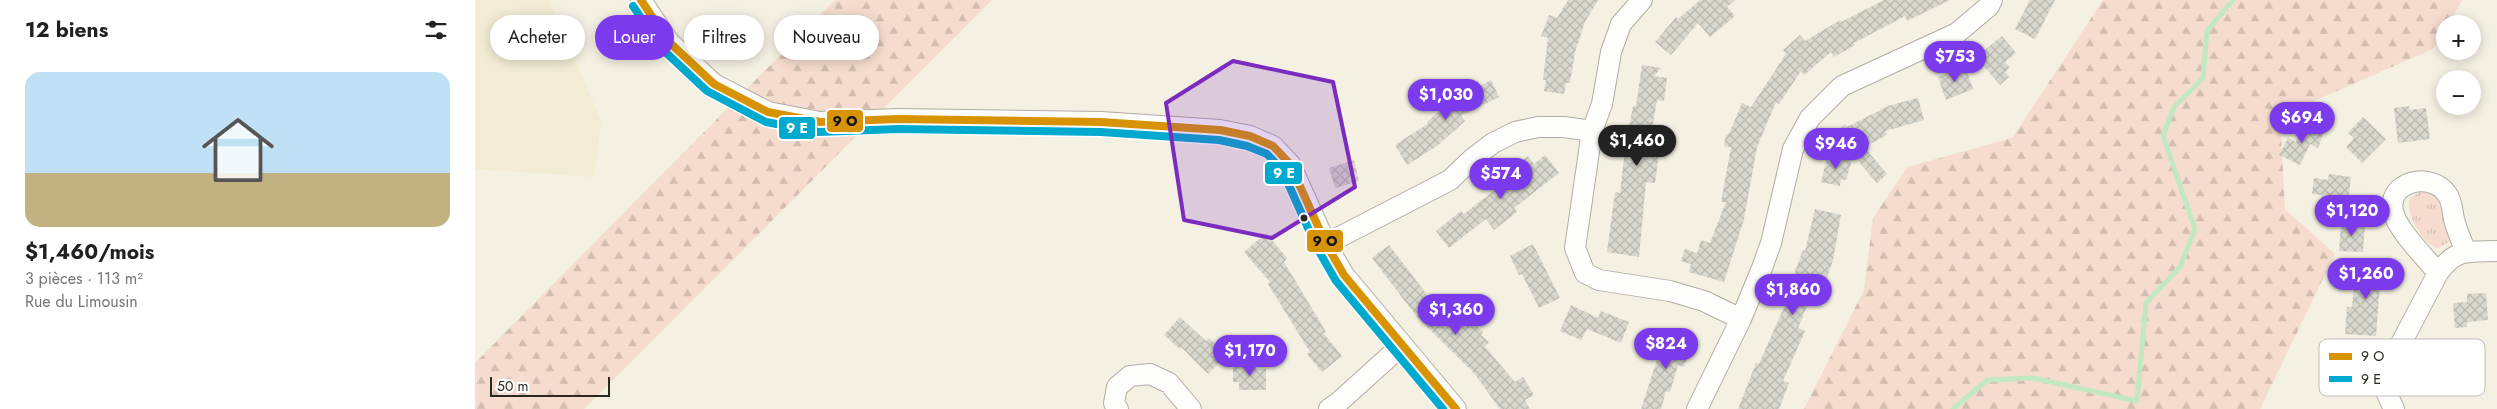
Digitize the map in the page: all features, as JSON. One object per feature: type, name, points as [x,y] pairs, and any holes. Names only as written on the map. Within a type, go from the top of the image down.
[{"type":"street","points":[[641,0],[669,42],[713,84],[768,112],[820,122],[898,119],[1101,122],[1220,130],[1250,136],[1273,146],[1290,164],[1326,244],[1344,275],[1401,346],[1456,409]]},
{"type":"street","points":[[1642,0],[1621,24],[1611,52],[1602,104],[1592,131],[1575,248],[1585,273],[1599,280],[1670,291],[1704,302],[1741,319]]},
{"type":"street","points":[[1697,409],[1741,319],[1771,243],[1793,149],[1810,118],[1842,86],[1957,33],[1989,6],[1992,0]]},
{"type":"street","points":[[1326,244],[1450,180],[1472,159],[1493,143],[1515,132],[1538,127],[1564,127],[1592,131]]},
{"type":"street","points":[[2438,273],[2401,226],[2393,212],[2395,197],[2403,187],[2414,181],[2426,181],[2439,186],[2447,194],[2466,252]]},
{"type":"street","points":[[2403,339],[2438,273],[2447,260],[2466,252],[2497,251]]},
{"type":"street","points":[[1329,409],[1401,346]]},
{"type":"street","points":[[1119,409],[1114,403],[1117,387],[1130,376],[1149,374],[1169,383],[1191,409]]},
{"type":"street","points":[[2388,396],[2394,409]]},
{"type":"highlighted area","points":[[1233,61],[1333,82],[1355,187],[1272,238],[1184,220],[1166,103]]},
{"type":"shaded area","points":[[475,0],[550,0],[556,15],[490,15],[490,60],[575,60],[601,121],[594,177],[475,169]]},
{"type":"green space","points":[[835,0],[992,0],[584,409],[475,409],[475,363],[775,60],[879,60],[879,15],[820,15]]},
{"type":"green space","points":[[2103,0],[2462,0],[2453,15],[2436,15],[2436,44],[2433,49],[2280,116],[2285,209],[2335,254],[2260,409],[1804,409],[1864,290],[1873,218],[1907,167],[2012,138]]},
{"type":"green space","points":[[2421,191],[2428,192],[2442,201],[2444,223],[2450,236],[2449,242],[2438,248],[2421,235],[2410,213],[2409,199]]},
{"type":"building","points":[[1568,0],[1598,0],[1585,22],[1575,52],[1570,83],[1566,83],[1564,94],[1544,91],[1546,80],[1543,80],[1548,38],[1541,36],[1549,15],[1557,18]]},
{"type":"building","points":[[1700,0],[1735,0],[1727,7],[1735,16],[1710,37],[1698,23],[1671,55],[1655,42],[1676,17],[1678,19]]},
{"type":"building","points":[[1884,0],[1950,0],[1907,21],[1905,16],[1854,43],[1855,45],[1834,57],[1831,52],[1804,75],[1801,71],[1779,104],[1776,102],[1757,147],[1744,219],[1724,282],[1689,272],[1691,264],[1681,261],[1685,249],[1697,253],[1701,240],[1710,243],[1726,202],[1721,202],[1731,147],[1724,146],[1726,134],[1729,134],[1742,103],[1751,107],[1786,54],[1783,50],[1800,35],[1805,41],[1840,20],[1841,22]]},
{"type":"building","points":[[2030,0],[2055,0],[2035,39],[2015,29]]},
{"type":"building","points":[[2002,36],[2016,53],[2005,62],[2010,68],[2005,72],[2009,77],[2000,85],[1976,57]]},
{"type":"building","points":[[1642,65],[1661,68],[1654,76],[1667,78],[1664,101],[1657,100],[1648,152],[1659,154],[1655,183],[1646,182],[1639,257],[1607,252],[1615,192],[1620,193],[1625,149],[1633,106],[1636,106]]},
{"type":"building","points":[[1965,66],[1973,89],[1946,100],[1938,77]]},
{"type":"building","points":[[1491,80],[1499,97],[1461,116],[1465,121],[1437,146],[1407,165],[1395,145],[1429,123],[1427,122],[1456,96],[1455,93],[1478,81],[1480,86]]},
{"type":"building","points":[[1918,98],[1924,120],[1885,131],[1887,135],[1864,147],[1887,174],[1877,183],[1859,162],[1841,128],[1845,124],[1847,127],[1888,106]]},
{"type":"building","points":[[2409,106],[2410,110],[2426,108],[2430,139],[2398,143],[2394,108]]},
{"type":"building","points":[[2363,117],[2386,139],[2362,163],[2346,147],[2354,138],[2348,133]]},
{"type":"building","points":[[2304,124],[2324,132],[2318,148],[2310,144],[2300,165],[2279,155],[2288,138],[2296,142]]},
{"type":"building","points":[[1828,154],[1852,160],[1846,180],[1841,179],[1840,186],[1821,182]]},
{"type":"building","points":[[1545,155],[1559,173],[1514,208],[1517,212],[1494,230],[1486,219],[1449,248],[1436,231],[1461,211],[1464,214],[1505,182],[1502,177],[1528,156],[1534,164]]},
{"type":"building","points":[[1354,160],[1359,181],[1335,188],[1329,168]]},
{"type":"building","points":[[2329,174],[2351,177],[2347,211],[2321,207],[2322,195],[2312,194],[2314,178],[2328,180]]},
{"type":"building","points":[[1815,209],[1841,215],[1833,260],[1824,287],[1816,284],[1798,328],[1805,331],[1783,381],[1789,383],[1779,409],[1738,409],[1756,363],[1759,364],[1785,305],[1783,304],[1803,250],[1805,251]]},
{"type":"building","points":[[2341,222],[2365,223],[2363,252],[2339,251]]},
{"type":"building","points":[[1266,233],[1287,258],[1284,262],[1326,332],[1324,334],[1342,356],[1322,372],[1307,354],[1310,352],[1268,284],[1270,282],[1244,252]]},
{"type":"building","points":[[1533,244],[1560,298],[1539,308],[1522,274],[1519,275],[1510,256]]},
{"type":"building","points":[[1389,245],[1438,309],[1442,305],[1462,327],[1470,319],[1483,332],[1481,335],[1489,342],[1485,347],[1515,382],[1523,377],[1534,395],[1525,400],[1530,409],[1500,409],[1474,373],[1417,317],[1372,258]]},
{"type":"building","points":[[2356,264],[2390,267],[2388,287],[2381,286],[2376,336],[2345,334],[2347,307],[2352,307]]},
{"type":"building","points":[[2486,293],[2488,320],[2467,322],[2467,327],[2455,328],[2453,303],[2467,302],[2467,294]]},
{"type":"building","points":[[1571,305],[1598,318],[1601,311],[1629,322],[1621,343],[1587,329],[1581,340],[1560,331]]},
{"type":"building","points":[[1180,317],[1206,341],[1209,338],[1218,346],[1223,341],[1232,350],[1208,374],[1181,347],[1180,349],[1164,335]]},
{"type":"building","points":[[1666,332],[1693,343],[1684,367],[1678,365],[1670,392],[1666,391],[1661,409],[1641,409]]},
{"type":"building","points":[[1233,364],[1256,364],[1256,369],[1266,369],[1266,390],[1239,390],[1239,382],[1233,382]]},
{"type":"waterway","points":[[1953,409],[1987,380],[2033,378],[2137,401],[2146,303],[2180,267],[2195,229],[2163,136],[2174,107],[2203,78],[2207,31],[2233,0]]},
{"type":"transit line","points":[[641,0],[669,42],[714,84],[768,112],[820,122],[898,119],[1101,122],[1220,130],[1250,136],[1273,146],[1290,164],[1326,244],[1344,275],[1456,409]]},
{"type":"transit line","points":[[633,6],[661,48],[707,91],[766,122],[819,132],[898,129],[1101,132],[1219,140],[1247,146],[1267,154],[1282,170],[1317,248],[1336,281],[1443,409]]}]
